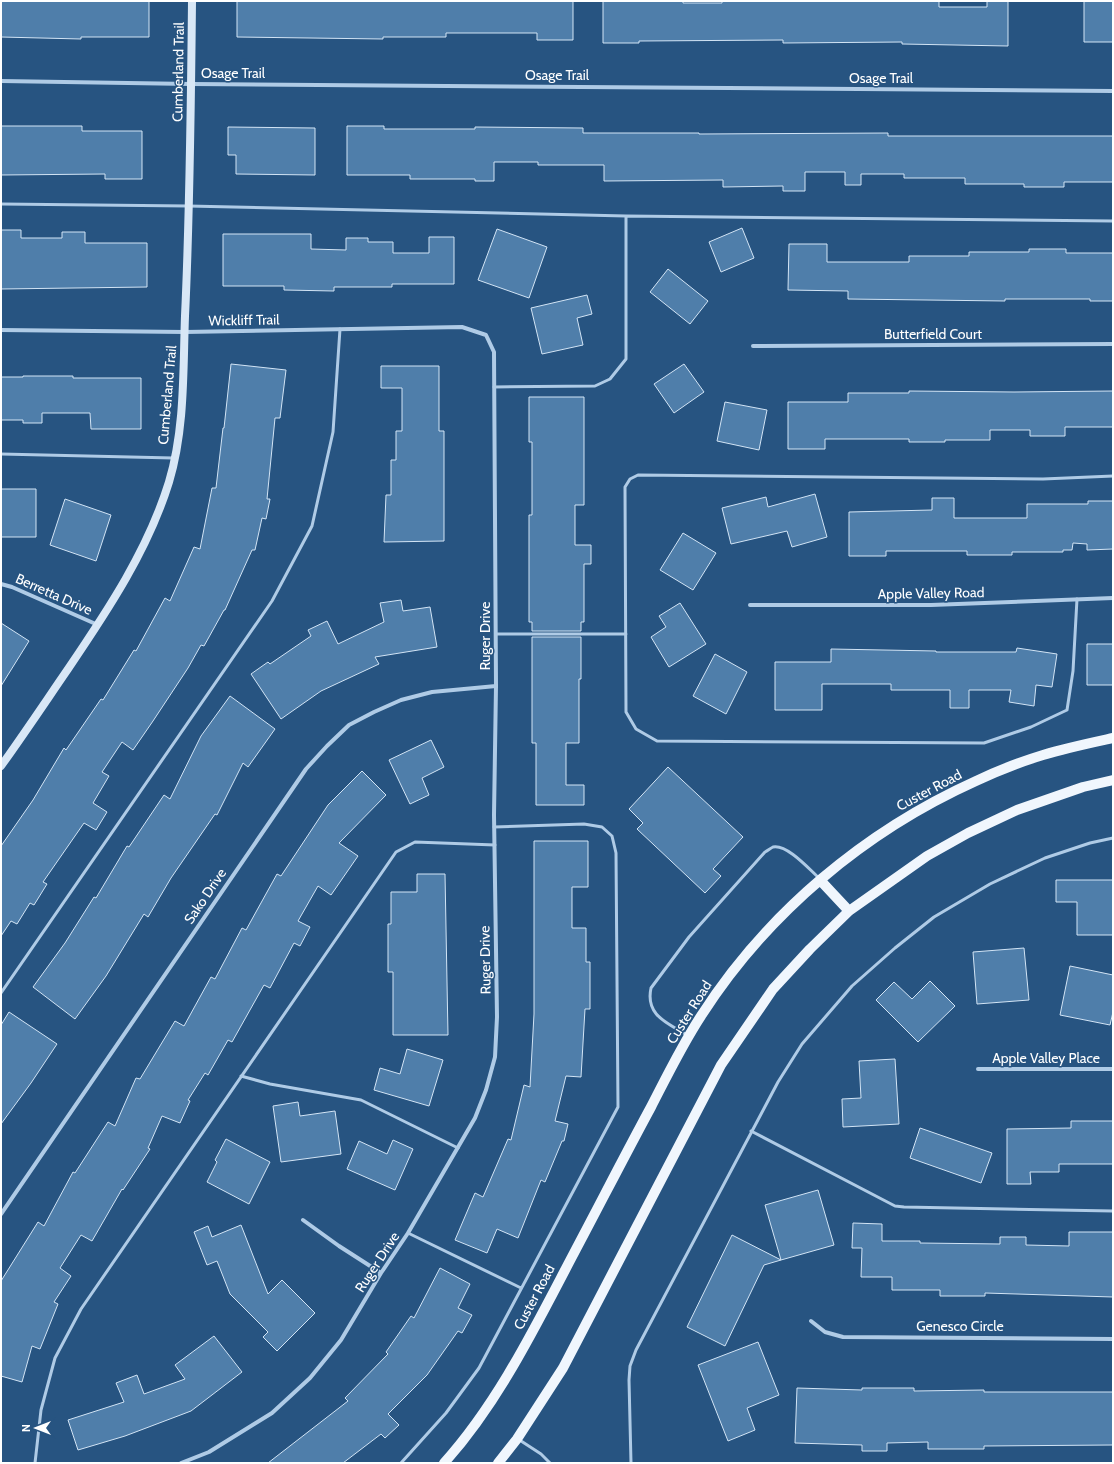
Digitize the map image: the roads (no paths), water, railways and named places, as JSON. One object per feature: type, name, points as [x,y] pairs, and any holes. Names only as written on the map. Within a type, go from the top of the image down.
[{"type":"main road","name":"Custer Road","points":[[444,1463],[477,1421],[515,1364],[688,1036],[726,978],[751,948],[786,911],[820,880],[856,851],[900,820],[955,790],[996,772],[1041,755],[1113,738]]},
{"type":"main road","points":[[498,1463],[517,1439],[563,1368],[722,1065],[773,989],[810,949],[849,911],[927,856],[968,833],[1017,810],[1082,787],[1113,780]]},
{"type":"main road","points":[[820,880],[849,911]]},
{"type":"street","name":"Cumberland Trail","points":[[1,766],[98,625],[137,559],[169,482],[175,458],[182,413],[188,256],[192,1]]},
{"type":"street","name":"Osage Trail","points":[[1,81],[191,84],[1113,91]]},
{"type":"street","name":"Wickliff Trail","points":[[1,330],[185,332],[462,327],[486,335]]},
{"type":"street","name":"Ruger Drive","points":[[181,1463],[209,1452],[272,1414],[310,1378],[341,1340],[408,1233],[475,1118],[486,1090],[495,1057],[497,1017],[494,827],[496,634],[494,352],[486,335]]},
{"type":"street","name":"Butterfield Court","points":[[752,346],[1113,344]]},
{"type":"street","name":"Berretta Drive","points":[[1,584],[12,587],[98,625]]},
{"type":"street","name":"Apple Valley Road","points":[[750,605],[931,605],[1113,598]]},
{"type":"street","name":"Sako Drive","points":[[1,1214],[306,769],[327,746],[349,725],[401,700],[432,692],[496,686]]},
{"type":"street","name":"Apple Valley Place","points":[[978,1068],[1113,1069]]},
{"type":"street","points":[[303,1220],[381,1274]]},
{"type":"street","name":"Genesco Circle","points":[[810,1321],[825,1332],[844,1337],[1113,1339]]},
{"type":"lane","points":[[1,204],[188,206],[626,216],[1113,221]]},
{"type":"lane","points":[[494,387],[595,386],[610,379],[626,358],[626,216]]},
{"type":"lane","points":[[1,993],[272,601],[312,526],[333,432],[340,329]]},
{"type":"lane","points":[[1,454],[175,458]]},
{"type":"lane","points":[[1077,599],[1073,671],[1067,710],[1031,727],[984,743],[658,741],[636,729],[626,712],[626,487],[630,479],[638,475],[1043,479],[1113,476]]},
{"type":"lane","points":[[496,634],[626,634]]},
{"type":"lane","points":[[401,1463],[446,1413],[479,1368],[618,1107],[616,853],[612,836],[602,827],[584,824],[494,827]]},
{"type":"lane","points":[[631,1463],[629,1380],[630,1366],[636,1350],[751,1131],[778,1082],[802,1044],[852,986],[934,917],[990,884],[1044,858],[1090,843],[1113,838]]},
{"type":"lane","points":[[35,1463],[41,1410],[55,1358],[81,1309],[396,852],[415,842],[495,845]]},
{"type":"lane","points":[[688,1036],[659,1018],[649,1002],[649,994],[651,988],[688,937],[765,852],[774,847],[782,848],[791,853],[820,880]]},
{"type":"lane","points":[[241,1076],[270,1084],[361,1100],[458,1148]]},
{"type":"lane","points":[[751,1131],[895,1206],[1113,1211]]},
{"type":"lane","points":[[408,1233],[521,1288]]},
{"type":"lane","points":[[517,1439],[541,1454],[550,1463]]}]
